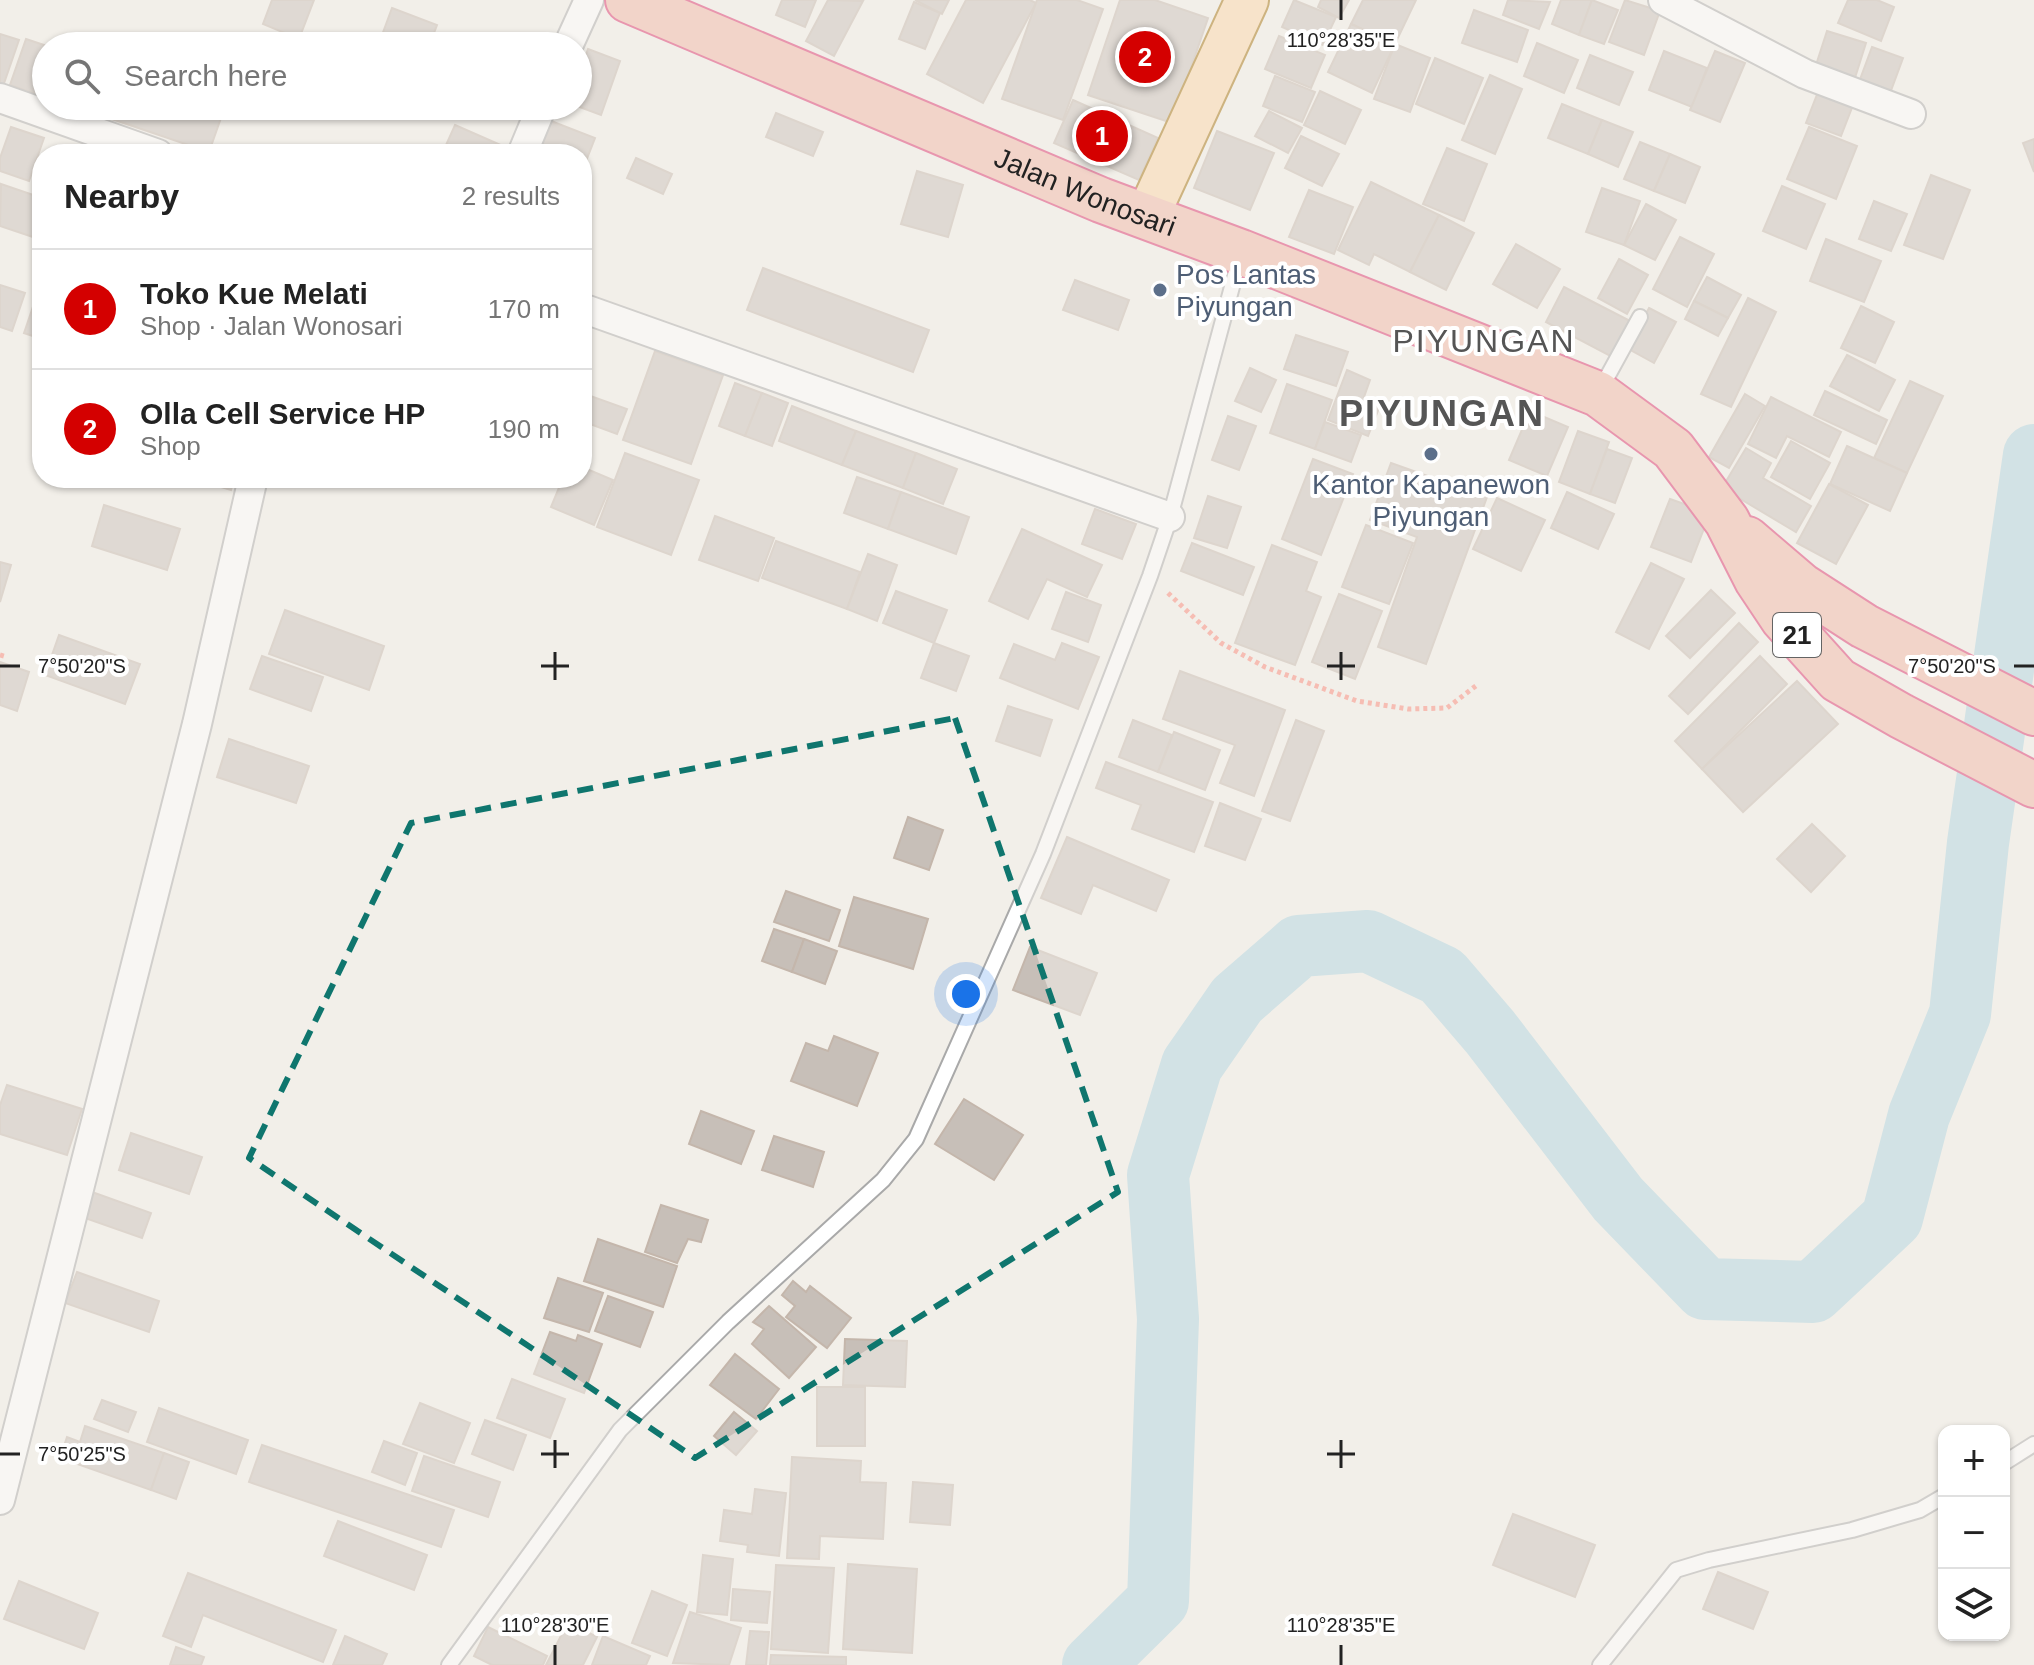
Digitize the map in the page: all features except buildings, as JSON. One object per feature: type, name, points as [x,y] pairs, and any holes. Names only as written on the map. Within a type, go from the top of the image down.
[{"type":"highway","name":"Jalan Wonosari","points":[[628,0],[1072,188],[1598,394],[1673,449],[1727,521],[1757,580],[1783,619],[1838,680],[2034,785]]},
{"type":"highway","name":"Jalan Wonosari","points":[[1727,521],[1802,586],[1864,626],[2034,713]]},
{"type":"main road","points":[[1147,217],[1247,0]]},
{"type":"street","points":[[574,32],[589,0]]},
{"type":"street","points":[[1663,0],[1805,74],[1911,114]]},
{"type":"street","points":[[0,98],[32,109]]},
{"type":"street","points":[[62,120],[130,144]]},
{"type":"street","points":[[526,144],[536,120]]},
{"type":"street","points":[[592,312],[1170,517]]},
{"type":"street","points":[[0,1500],[197,724],[251,488]]},
{"type":"lane","points":[[449,1665],[620,1430],[728,1322],[883,1180],[916,1139],[1043,854],[1150,576],[1170,517],[1241,252]]},
{"type":"lane","points":[[1598,394],[1640,317]]},
{"type":"lane","points":[[2010,1459],[2034,1444]]},
{"type":"lane","points":[[1600,1665],[1676,1570],[1709,1560],[1852,1530],[1920,1510],[1942,1497]]},
{"type":"path","points":[[1150,576],[1221,643],[1265,667],[1357,701],[1408,709],[1447,708],[1477,685]]},
{"type":"highlighted area","points":[[955,718],[1118,1192],[695,1458],[249,1158],[411,823]]},
{"type":"waterway","points":[[1093,1665],[1158,1601],[1168,1319],[1158,1175],[1192,1065],[1237,1000],[1299,946],[1368,941],[1442,976],[1490,1032],[1618,1199],[1705,1289],[1813,1292],[1892,1218],[1919,1115],[1960,1014],[1978,843],[2034,455]]},
{"type":"place","name":"Olla Cell Service HP","points":[[1145,57]]},
{"type":"place","name":"Toko Kue Melati","points":[[1102,136]]},
{"type":"place","name":"Pos Lantas Piyungan","points":[[1160,290]]},
{"type":"place","name":"Kantor Kapanewon Piyungan","points":[[1431,454]]},
{"type":"district","name":"PIYUNGAN","points":[[1484,341]]},
{"type":"district","name":"PIYUNGAN","points":[[1442,413]]}]
